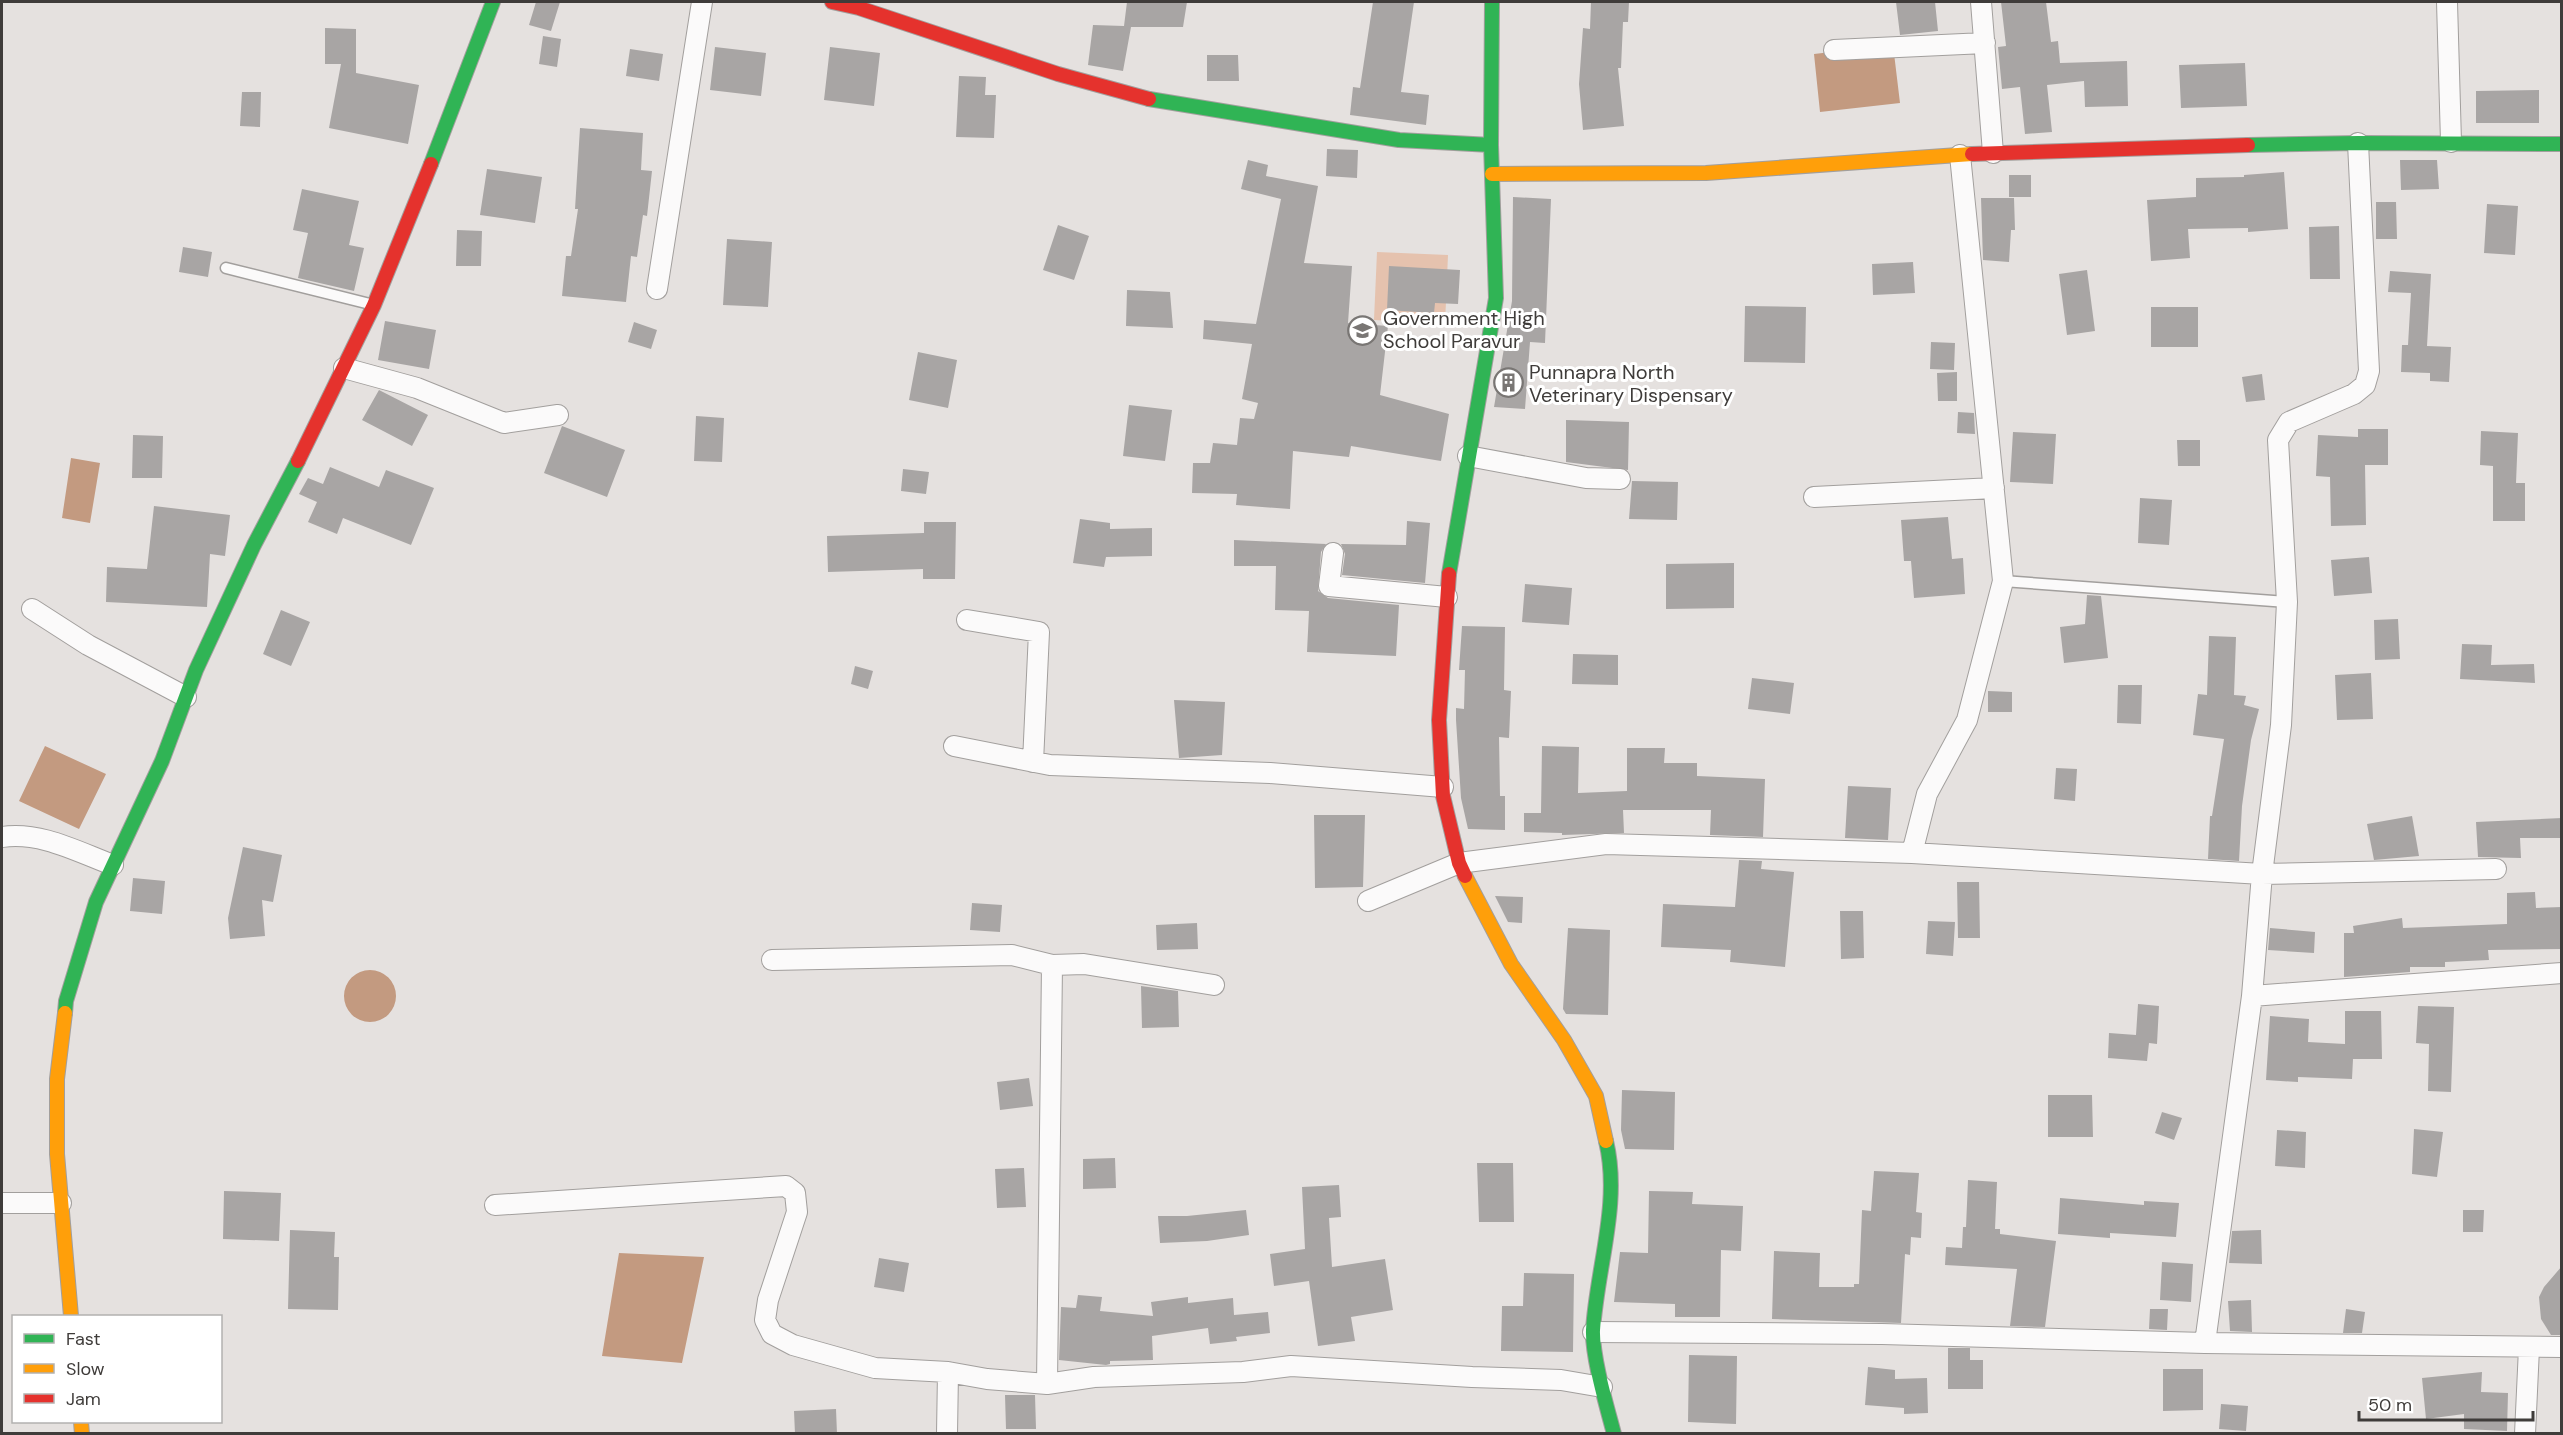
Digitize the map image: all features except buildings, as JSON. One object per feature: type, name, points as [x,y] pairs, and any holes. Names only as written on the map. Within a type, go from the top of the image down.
[{"type":"street","points":[[71,1315],[57,1154],[57,1079],[66,1001],[96,902],[162,761],[186,697],[254,545],[308,443],[374,305],[473,59],[493,2]]},
{"type":"street","points":[[657,289],[702,2]]},
{"type":"street","points":[[832,2],[860,8],[1058,74],[1144,98],[1399,140],[1491,145]]},
{"type":"street","points":[[1492,2],[1491,145],[1496,298],[1468,456],[1447,597],[1439,720],[1443,787],[1460,863],[1511,964],[1564,1040],[1596,1096],[1608,1148],[1611,1193],[1593,1332],[1602,1387],[1614,1434]]},
{"type":"street","points":[[1981,2],[1993,153]]},
{"type":"street","points":[[2447,2],[2451,142]]},
{"type":"street","points":[[1834,50],[1984,44]]},
{"type":"street","points":[[1492,174],[1706,173],[1993,153],[2358,142],[2562,144]]},
{"type":"street","points":[[2205,1343],[2252,996],[2262,874],[2281,726],[2287,602],[2278,440],[2289,422],[2354,393],[2366,385],[2369,371],[2358,142]]},
{"type":"street","points":[[1912,853],[1927,794],[1967,720],[2003,581],[1960,155]]},
{"type":"street","points":[[344,368],[417,388],[504,423],[558,415]]},
{"type":"street","points":[[1468,456],[1586,478],[1620,479]]},
{"type":"street","points":[[1814,497],[1994,488]]},
{"type":"street","points":[[1333,553],[1329,586],[1447,597]]},
{"type":"street","points":[[32,609],[88,645],[186,697]]},
{"type":"street","points":[[967,620],[1039,632],[1033,762]]},
{"type":"street","points":[[954,747],[1050,765],[1270,773],[1443,787]]},
{"type":"street","points":[[2,837],[43,838],[113,865]]},
{"type":"street","points":[[1368,901],[1460,863],[1606,844],[1912,853],[2262,874],[2496,869]]},
{"type":"street","points":[[772,960],[1012,955],[1052,965],[1084,964],[1215,985]]},
{"type":"street","points":[[1047,1384],[1052,965]]},
{"type":"street","points":[[2252,996],[2562,973]]},
{"type":"street","points":[[495,1204],[786,1186],[795,1193],[797,1212],[765,1313],[767,1328],[772,1334],[793,1344],[875,1368],[948,1372],[987,1379],[1047,1384],[1094,1377],[1243,1372],[1291,1366],[1561,1380],[1602,1387]]},
{"type":"street","points":[[2,1203],[61,1203]]},
{"type":"street","points":[[1593,1332],[1882,1334],[2205,1343],[2562,1347]]},
{"type":"street","points":[[2525,1434],[2529,1348]]},
{"type":"street","points":[[947,1434],[948,1372]]},
{"type":"lane","points":[[226,268],[374,305]]},
{"type":"lane","points":[[2003,581],[2287,602]]},
{"type":"shaded area","points":[[1893,45],[1900,103],[1820,112],[1814,54]]},
{"type":"shaded area","points":[[1377,252],[1448,255],[1445,324],[1374,320]]},
{"type":"shaded area","points":[[71,458],[100,463],[90,523],[62,518]]},
{"type":"shaded area","points":[[45,746],[106,774],[79,829],[19,801]]},
{"type":"shaded area","points":[[365,970],[375,970],[389,977],[396,996],[389,1015],[375,1022],[365,1022],[355,1018],[348,1011],[344,1001],[344,991],[348,981],[355,974]]},
{"type":"shaded area","points":[[619,1253],[704,1257],[682,1363],[602,1356]]},
{"type":"traffic: fast","points":[[431,164],[493,2]]},
{"type":"traffic: fast","points":[[1449,574],[1496,298],[1491,145],[1492,2]]},
{"type":"traffic: fast","points":[[1149,99],[1399,140],[1491,145]]},
{"type":"traffic: fast","points":[[2248,145],[2562,144]]},
{"type":"traffic: fast","points":[[65,1013],[66,1001],[96,902],[162,761],[196,670],[254,545],[298,461]]},
{"type":"traffic: fast","points":[[1606,1141],[1610,1164],[1610,1211],[1595,1306],[1593,1341],[1597,1368],[1614,1434]]},
{"type":"traffic: slow","points":[[1492,174],[1706,173],[1972,154]]},
{"type":"traffic: slow","points":[[1465,876],[1511,964],[1564,1040],[1596,1096],[1606,1141]]},
{"type":"traffic: slow","points":[[65,1013],[57,1079],[57,1154],[71,1315]]},
{"type":"traffic: slow","points":[[81,1423],[82,1434]]},
{"type":"traffic: jam","points":[[832,2],[859,8],[1058,74],[1149,99]]},
{"type":"traffic: jam","points":[[1972,154],[2248,145]]},
{"type":"traffic: jam","points":[[298,461],[374,305],[431,164]]},
{"type":"traffic: jam","points":[[1449,574],[1439,720],[1443,796],[1459,863],[1465,876]]},
{"type":"place","name":"Government High School Paravur","points":[[1362,330]]},
{"type":"place","name":"Punnapra North Veterinary Dispensary","points":[[1508,383]]}]
